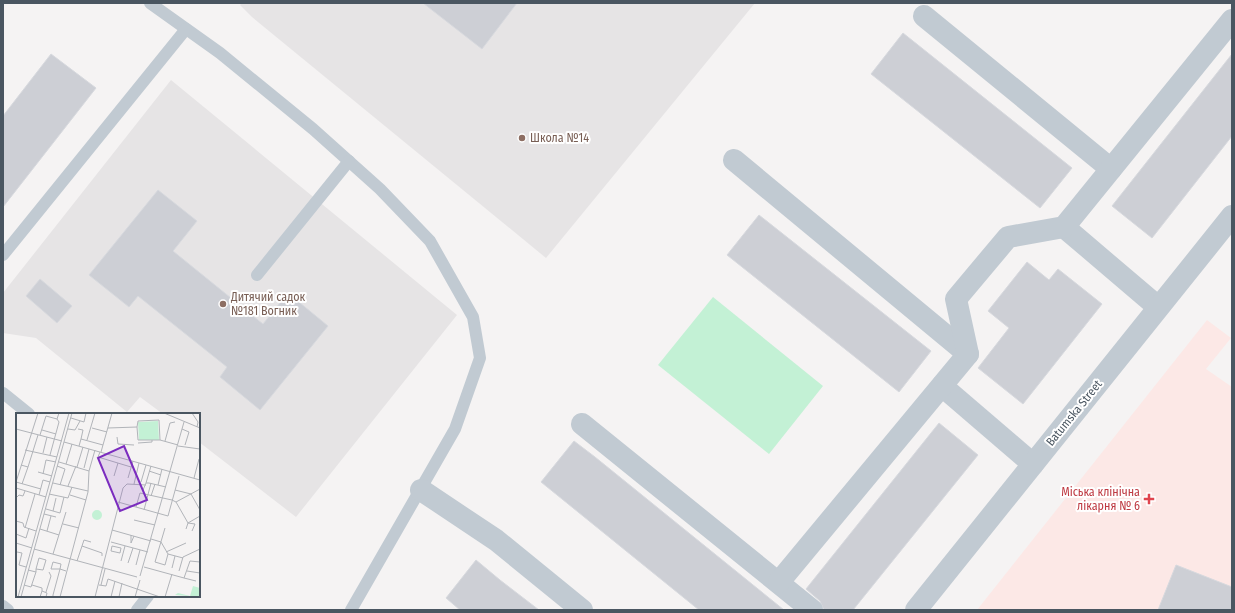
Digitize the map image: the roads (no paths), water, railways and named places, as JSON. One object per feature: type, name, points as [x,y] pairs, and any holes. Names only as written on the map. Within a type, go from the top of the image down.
[{"type":"street","points":[[924,16],[1111,169]]},
{"type":"street","points":[[968,354],[956,299],[1008,237],[1064,227],[1232,20]]},
{"type":"street","points":[[734,160],[968,354]]},
{"type":"street","name":"Batumska Street","points":[[916,610],[1232,216]]},
{"type":"street","points":[[1064,227],[1158,307]]},
{"type":"street","points":[[779,582],[968,354]]},
{"type":"street","points":[[942,386],[1033,464]]},
{"type":"street","points":[[582,424],[812,610]]},
{"type":"street","points":[[421,490],[496,540],[582,610]]},
{"type":"lane","points":[[150,3],[220,52],[313,129],[380,189],[430,241],[473,317],[480,358],[454,429],[421,490],[351,610]]},
{"type":"lane","points":[[3,255],[186,29]]},
{"type":"lane","points":[[257,275],[349,161]]},
{"type":"lane","points":[[3,394],[28,413]]},
{"type":"lane","points":[[137,610],[147,597]]},
{"type":"lane","points":[[3,606],[8,610]]},
{"type":"place","name":"Школа №14","points":[[522,138]]},
{"type":"place","name":"Дитячий садок №181 Вогник","points":[[223,304]]},
{"type":"place","name":"Міська клінічна лікарня № 6","points":[[1149,499]]}]
